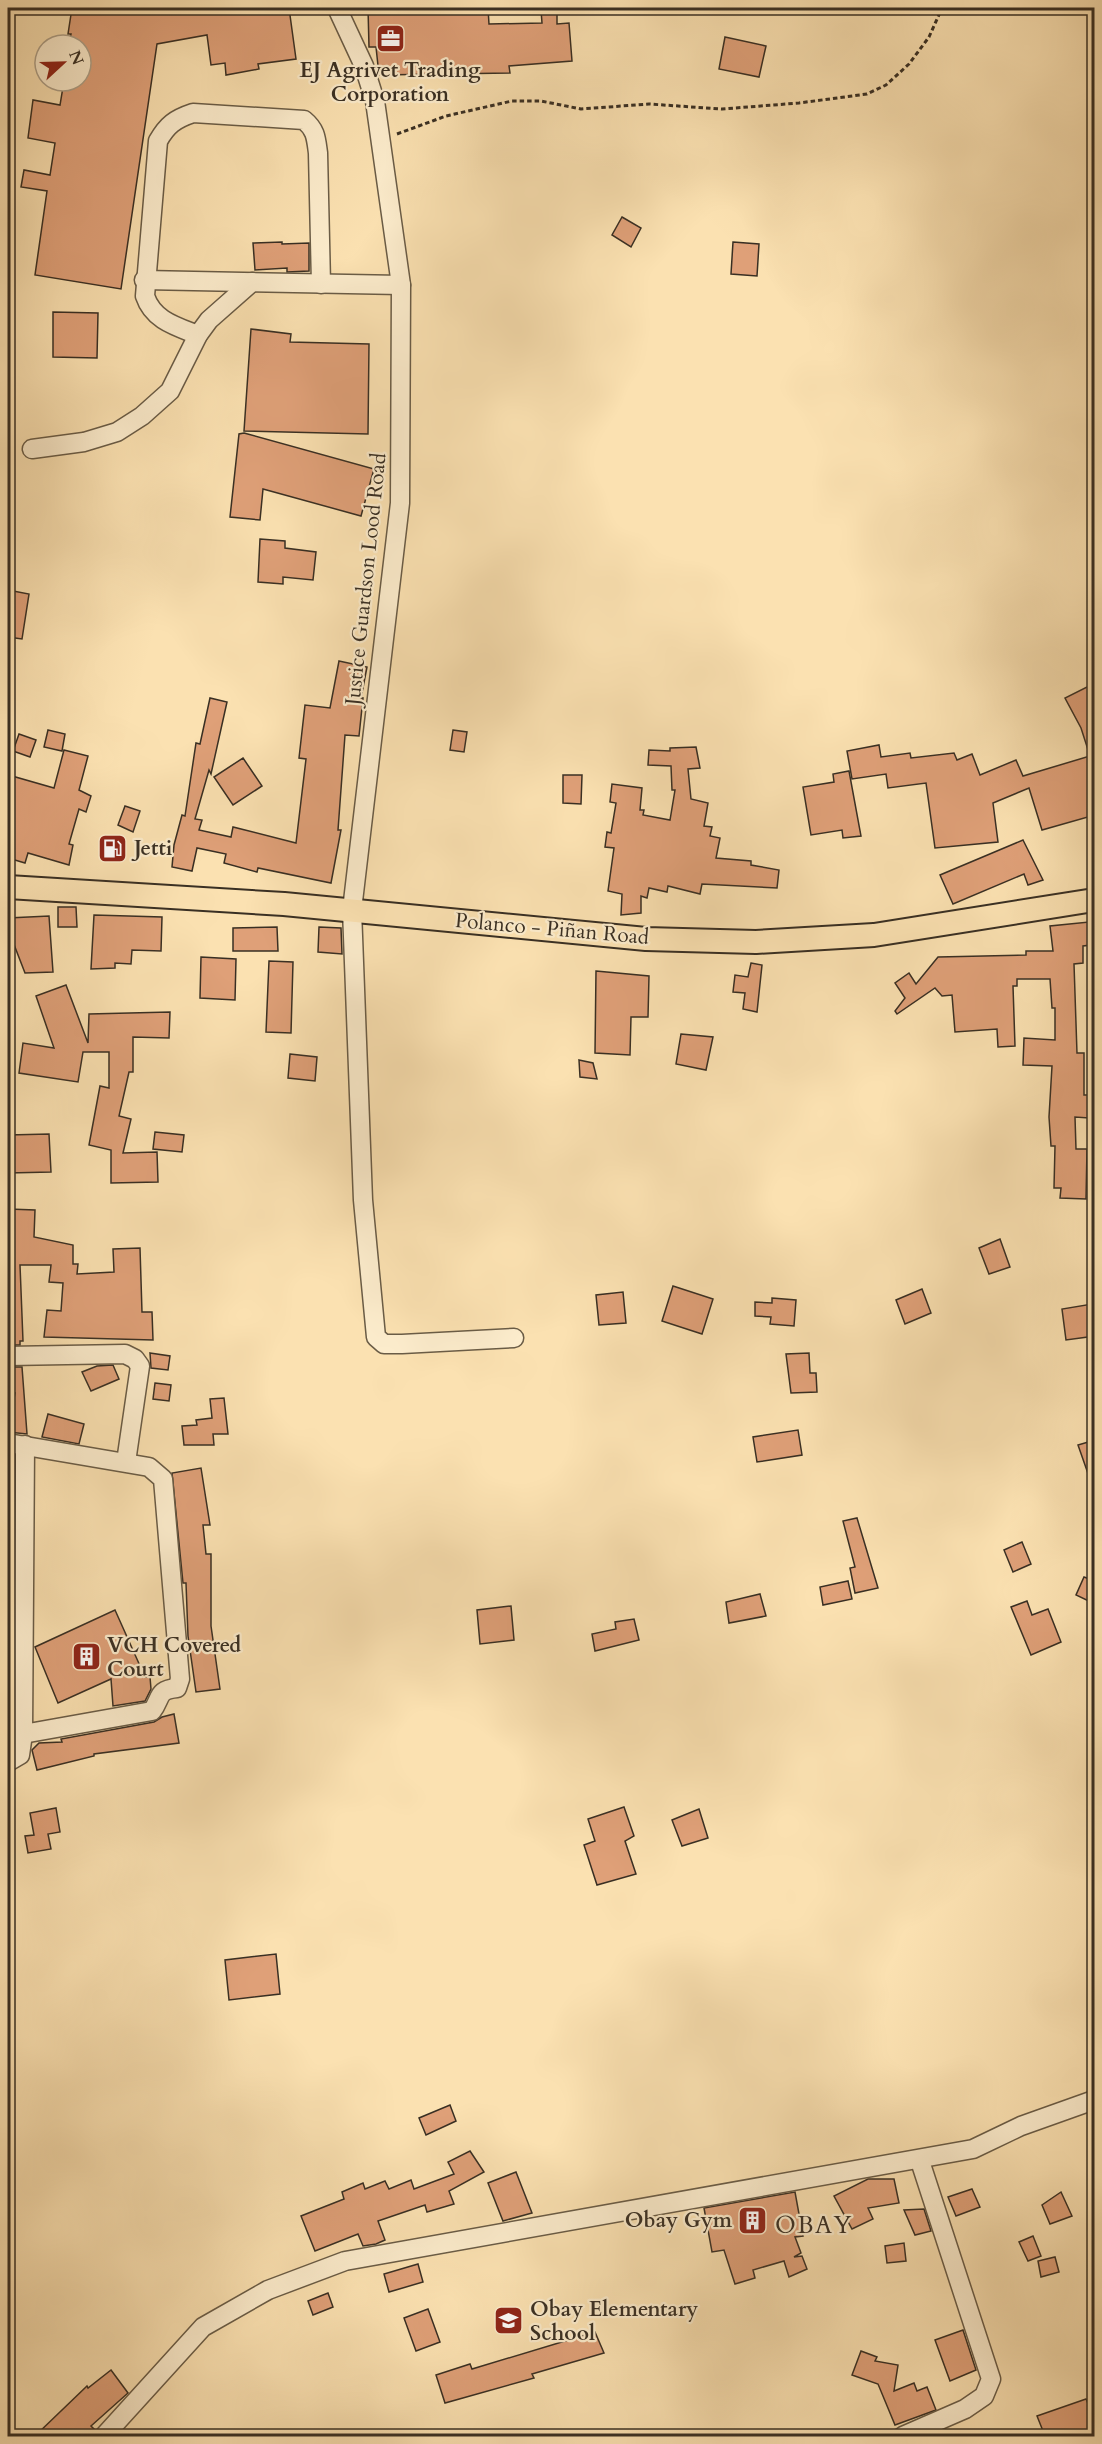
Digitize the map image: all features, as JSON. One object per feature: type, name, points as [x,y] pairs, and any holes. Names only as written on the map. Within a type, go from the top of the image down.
[{"type":"main road","name":"Polanco - Piñan Road","points":[[8,887],[352,910],[646,939],[756,942],[874,935],[1095,900]]},
{"type":"street","name":"Justice Guardson Lood Road","points":[[337,8],[364,66],[375,101],[401,285],[400,503],[352,910],[363,1200],[376,1337],[384,1344],[514,1338]]},
{"type":"street","points":[[198,335],[161,320],[149,309],[145,296],[144,280],[158,141],[166,128],[177,118],[193,113],[304,120],[315,133],[321,284]]},
{"type":"street","points":[[144,280],[401,285]]},
{"type":"street","points":[[32,449],[84,442],[117,432],[142,416],[170,391],[198,335],[209,320],[252,282]]},
{"type":"street","points":[[8,1356],[125,1354],[135,1359],[140,1366],[126,1462]]},
{"type":"street","points":[[14,1759],[23,1734],[16,1444],[149,1467],[159,1474],[165,1493],[179,1656],[180,1679],[177,1688],[166,1689],[152,1711],[23,1734]]},
{"type":"street","points":[[104,2436],[203,2327],[268,2290],[345,2261],[973,2150],[1021,2126],[1095,2100]]},
{"type":"street","points":[[903,2436],[965,2409],[984,2396],[991,2379],[920,2161]]},
{"type":"path","points":[[382,139],[446,116],[512,101],[541,101],[581,109],[649,104],[722,108],[799,103],[867,94],[886,85],[909,64],[929,37],[942,8]]},
{"type":"building","points":[[72,8],[289,8],[296,59],[258,64],[259,69],[226,75],[225,63],[211,65],[207,35],[157,44],[121,289],[35,275],[47,191],[21,187],[24,170],[50,175],[55,143],[28,138],[33,100],[60,105],[62,93],[93,93],[93,33],[68,33]]},
{"type":"building","points":[[368,8],[488,8],[489,24],[542,23],[541,10],[557,10],[557,24],[569,23],[572,61],[509,66],[510,73],[379,75],[376,47],[369,47]]},
{"type":"building","points":[[725,37],[766,46],[759,77],[719,69]]},
{"type":"building","points":[[622,217],[641,228],[631,247],[612,235]]},
{"type":"building","points":[[282,242],[282,244],[309,243],[309,271],[287,272],[287,268],[255,270],[253,243]]},
{"type":"building","points":[[733,242],[759,244],[757,276],[731,274]]},
{"type":"building","points":[[53,312],[98,313],[97,358],[53,357]]},
{"type":"building","points":[[251,329],[291,334],[290,342],[369,344],[368,434],[244,431]]},
{"type":"building","points":[[244,433],[374,469],[361,516],[263,489],[260,520],[230,517],[239,434]]},
{"type":"building","points":[[260,539],[285,541],[285,548],[316,552],[313,580],[283,577],[283,584],[258,582]]},
{"type":"building","points":[[8,590],[29,594],[22,639],[8,637]]},
{"type":"building","points":[[339,661],[367,667],[361,698],[363,698],[359,736],[345,735],[338,830],[341,830],[331,883],[258,868],[257,872],[224,863],[226,854],[197,848],[192,871],[172,867],[174,845],[182,815],[185,816],[196,743],[200,744],[210,698],[227,702],[211,774],[209,770],[195,819],[202,820],[199,830],[231,837],[233,827],[296,843],[306,759],[299,758],[305,705],[330,708]]},
{"type":"building","points":[[1095,683],[1095,815],[1042,830],[1029,788],[993,803],[998,842],[935,848],[926,783],[888,788],[886,774],[852,779],[847,751],[879,745],[881,757],[910,753],[911,758],[954,753],[957,760],[972,754],[980,775],[1016,760],[1023,776],[1090,756],[1081,728],[1065,698]]},
{"type":"building","points":[[48,730],[65,734],[62,751],[44,747]]},
{"type":"building","points":[[453,730],[467,732],[464,752],[450,750]]},
{"type":"building","points":[[19,734],[36,740],[30,757],[13,751]]},
{"type":"building","points":[[696,747],[700,768],[688,769],[691,799],[708,803],[704,826],[712,827],[710,836],[720,838],[716,858],[751,861],[751,865],[779,870],[777,888],[702,884],[700,894],[668,886],[667,892],[649,888],[647,898],[641,896],[641,913],[621,915],[622,894],[608,891],[614,848],[605,847],[607,832],[611,833],[616,803],[610,802],[612,784],[642,788],[640,810],[644,810],[643,815],[670,820],[675,790],[672,790],[671,766],[648,765],[649,750],[670,751],[670,748]]},
{"type":"building","points":[[64,750],[88,756],[79,790],[91,796],[86,812],[79,809],[69,844],[73,845],[69,865],[28,853],[25,863],[8,858],[8,791],[12,776],[54,788]]},
{"type":"building","points":[[243,758],[262,786],[233,805],[214,777]]},
{"type":"building","points":[[849,771],[861,836],[843,838],[842,830],[811,835],[803,787],[834,782],[833,774]]},
{"type":"building","points":[[563,775],[582,775],[581,804],[563,803]]},
{"type":"building","points":[[125,806],[140,811],[133,832],[118,825]]},
{"type":"building","points":[[1023,840],[1043,880],[1028,885],[1024,874],[953,904],[940,875]]},
{"type":"building","points":[[58,907],[76,907],[77,927],[58,927]]},
{"type":"building","points":[[94,915],[162,917],[161,951],[132,950],[131,964],[115,963],[115,968],[91,969]]},
{"type":"building","points":[[49,916],[53,972],[25,973],[8,929],[8,918]]},
{"type":"building","points":[[1089,922],[1091,945],[1083,946],[1083,963],[1074,964],[1077,1053],[1084,1053],[1084,1095],[1089,1095],[1089,1118],[1075,1117],[1076,1149],[1087,1149],[1086,1199],[1060,1198],[1061,1188],[1054,1188],[1055,1146],[1051,1146],[1049,1117],[1052,1066],[1023,1065],[1024,1038],[1055,1040],[1055,1008],[1052,1008],[1050,979],[1017,979],[1017,986],[1013,986],[1015,1046],[998,1047],[997,1029],[955,1032],[952,995],[942,996],[935,988],[897,1014],[895,1011],[905,998],[895,983],[909,973],[916,984],[938,957],[1026,955],[1026,951],[1053,951],[1050,926]]},
{"type":"building","points":[[277,927],[278,951],[233,951],[233,928]]},
{"type":"building","points":[[319,927],[341,928],[342,954],[318,952]]},
{"type":"building","points":[[201,957],[236,959],[235,1000],[200,998]]},
{"type":"building","points":[[269,961],[293,962],[291,1033],[266,1032]]},
{"type":"building","points":[[751,963],[762,965],[757,1012],[743,1009],[745,993],[733,992],[735,975],[748,977]]},
{"type":"building","points":[[596,971],[649,976],[648,1017],[631,1017],[630,1055],[595,1053]]},
{"type":"building","points":[[66,985],[88,1043],[89,1014],[170,1012],[169,1038],[133,1037],[133,1072],[129,1072],[119,1116],[131,1119],[123,1153],[157,1152],[158,1182],[111,1183],[111,1150],[89,1145],[100,1086],[109,1088],[109,1052],[83,1052],[78,1082],[19,1073],[23,1043],[54,1048],[36,996]]},
{"type":"building","points":[[681,1034],[713,1037],[706,1070],[676,1064]]},
{"type":"building","points":[[290,1054],[317,1057],[315,1081],[288,1078]]},
{"type":"building","points":[[579,1060],[593,1063],[597,1079],[580,1077]]},
{"type":"building","points":[[155,1132],[184,1135],[182,1152],[153,1149]]},
{"type":"building","points":[[49,1134],[51,1172],[8,1173],[8,1135]]},
{"type":"building","points":[[8,1209],[35,1210],[34,1237],[73,1245],[73,1264],[78,1264],[77,1274],[114,1272],[113,1249],[140,1248],[142,1312],[152,1312],[153,1340],[44,1337],[47,1310],[61,1311],[63,1283],[49,1282],[51,1265],[20,1265],[23,1341],[20,1341],[20,1345],[8,1345]]},
{"type":"building","points":[[1000,1239],[1010,1267],[989,1274],[979,1248]]},
{"type":"building","points":[[673,1286],[713,1299],[702,1334],[662,1321]]},
{"type":"building","points":[[922,1289],[931,1313],[905,1324],[896,1300]]},
{"type":"building","points":[[623,1292],[626,1323],[599,1325],[596,1295]]},
{"type":"building","points":[[772,1298],[796,1300],[794,1326],[770,1324],[771,1317],[755,1316],[755,1302],[772,1303]]},
{"type":"building","points":[[1092,1304],[1095,1336],[1066,1340],[1062,1309]]},
{"type":"building","points":[[150,1353],[170,1356],[168,1370],[151,1368]]},
{"type":"building","points":[[809,1353],[810,1373],[816,1373],[817,1392],[791,1393],[786,1354]]},
{"type":"building","points":[[113,1365],[119,1379],[91,1391],[82,1372],[97,1366]]},
{"type":"building","points":[[8,1367],[22,1367],[27,1434],[8,1432],[15,1393],[8,1393]]},
{"type":"building","points":[[155,1383],[171,1385],[169,1401],[153,1399]]},
{"type":"building","points":[[224,1398],[228,1434],[213,1434],[214,1445],[184,1445],[182,1426],[197,1425],[196,1420],[212,1418],[210,1399]]},
{"type":"building","points":[[48,1414],[84,1424],[79,1444],[42,1437]]},
{"type":"building","points":[[798,1430],[802,1455],[757,1462],[753,1437]]},
{"type":"building","points":[[1095,1440],[1095,1485],[1092,1485],[1078,1445]]},
{"type":"building","points":[[201,1468],[210,1525],[203,1525],[206,1554],[211,1554],[211,1626],[220,1689],[196,1692],[188,1636],[186,1583],[183,1583],[172,1473]]},
{"type":"building","points":[[857,1518],[878,1588],[855,1593],[850,1568],[855,1567],[843,1521]]},
{"type":"building","points":[[1022,1542],[1031,1564],[1013,1572],[1004,1550]]},
{"type":"building","points":[[1084,1577],[1095,1581],[1095,1604],[1076,1595]]},
{"type":"building","points":[[848,1581],[852,1599],[823,1605],[820,1587]]},
{"type":"building","points":[[760,1594],[766,1616],[729,1623],[726,1602]]},
{"type":"building","points":[[1027,1601],[1032,1615],[1048,1609],[1061,1642],[1031,1655],[1011,1607]]},
{"type":"building","points":[[511,1606],[514,1640],[480,1644],[477,1610]]},
{"type":"building","name":"VCH Covered Court","points":[[115,1610],[145,1677],[150,1677],[151,1689],[145,1701],[113,1706],[111,1679],[58,1703],[35,1647]]},
{"type":"building","points":[[634,1619],[639,1640],[595,1651],[592,1634],[616,1629],[615,1622]]},
{"type":"building","points":[[174,1714],[179,1743],[94,1754],[94,1756],[37,1770],[32,1750],[39,1743],[62,1742],[61,1739],[154,1722]]},
{"type":"building","points":[[624,1807],[634,1836],[625,1841],[636,1874],[597,1885],[584,1845],[595,1841],[588,1819]]},
{"type":"building","points":[[56,1808],[60,1832],[48,1834],[51,1849],[28,1853],[25,1836],[34,1835],[30,1813]]},
{"type":"building","points":[[699,1809],[708,1838],[682,1846],[672,1820]]},
{"type":"building","points":[[276,1954],[280,1994],[229,2000],[225,1960]]},
{"type":"building","points":[[450,2105],[456,2121],[426,2135],[419,2118]]},
{"type":"building","points":[[470,2151],[484,2172],[449,2191],[454,2204],[427,2212],[425,2205],[378,2221],[385,2240],[376,2244],[363,2246],[358,2234],[315,2251],[301,2216],[344,2199],[342,2192],[363,2183],[365,2189],[385,2181],[389,2189],[411,2180],[414,2189],[454,2174],[448,2162]]},
{"type":"building","points":[[516,2172],[532,2213],[503,2221],[488,2183]]},
{"type":"building","points":[[868,2179],[894,2179],[899,2203],[868,2208],[873,2219],[852,2229],[834,2196]]},
{"type":"building","points":[[972,2189],[980,2207],[956,2216],[948,2197]]},
{"type":"building","name":"Obay Gym","points":[[795,2192],[803,2236],[795,2237],[801,2253],[794,2257],[802,2256],[807,2269],[789,2277],[784,2261],[753,2270],[755,2278],[735,2284],[724,2250],[712,2252],[704,2208]]},
{"type":"building","points":[[1061,2192],[1072,2216],[1050,2224],[1042,2205]]},
{"type":"building","points":[[924,2209],[931,2231],[915,2235],[904,2210]]},
{"type":"building","points":[[1033,2236],[1041,2256],[1028,2261],[1019,2242]]},
{"type":"building","points":[[904,2243],[906,2261],[887,2263],[885,2246]]},
{"type":"building","points":[[1055,2257],[1059,2272],[1041,2277],[1038,2261]]},
{"type":"building","points":[[418,2264],[423,2282],[389,2292],[384,2274]]},
{"type":"building","points":[[328,2293],[333,2307],[313,2315],[308,2301]]},
{"type":"building","points":[[428,2309],[440,2342],[416,2351],[404,2318]]},
{"type":"building","points":[[963,2330],[976,2370],[950,2381],[935,2340]]},
{"type":"building","points":[[595,2332],[604,2353],[532,2374],[534,2378],[445,2403],[436,2375],[470,2364],[472,2369]]},
{"type":"building","points":[[861,2351],[877,2357],[875,2361],[898,2365],[894,2391],[914,2383],[917,2391],[927,2387],[936,2410],[895,2425],[878,2384],[852,2375]]},
{"type":"building","points":[[111,2370],[128,2393],[91,2426],[95,2430],[93,2436],[35,2436],[87,2386],[88,2388]]},
{"type":"building","points":[[1086,2399],[1095,2420],[1095,2429],[1077,2436],[1074,2431],[1060,2436],[1045,2436],[1037,2416]]},
{"type":"place","name":"EJ Agrivet Trading Corporation","points":[[390,39]]},
{"type":"place","name":"Jetti","points":[[113,848]]},
{"type":"place","name":"VCH Covered Court","points":[[86,1657]]},
{"type":"place","name":"Obay Gym","points":[[753,2220]]},
{"type":"place","name":"Obay Elementary School","points":[[509,2321]]},
{"type":"district","name":"OBAY","points":[[814,2225]]}]
